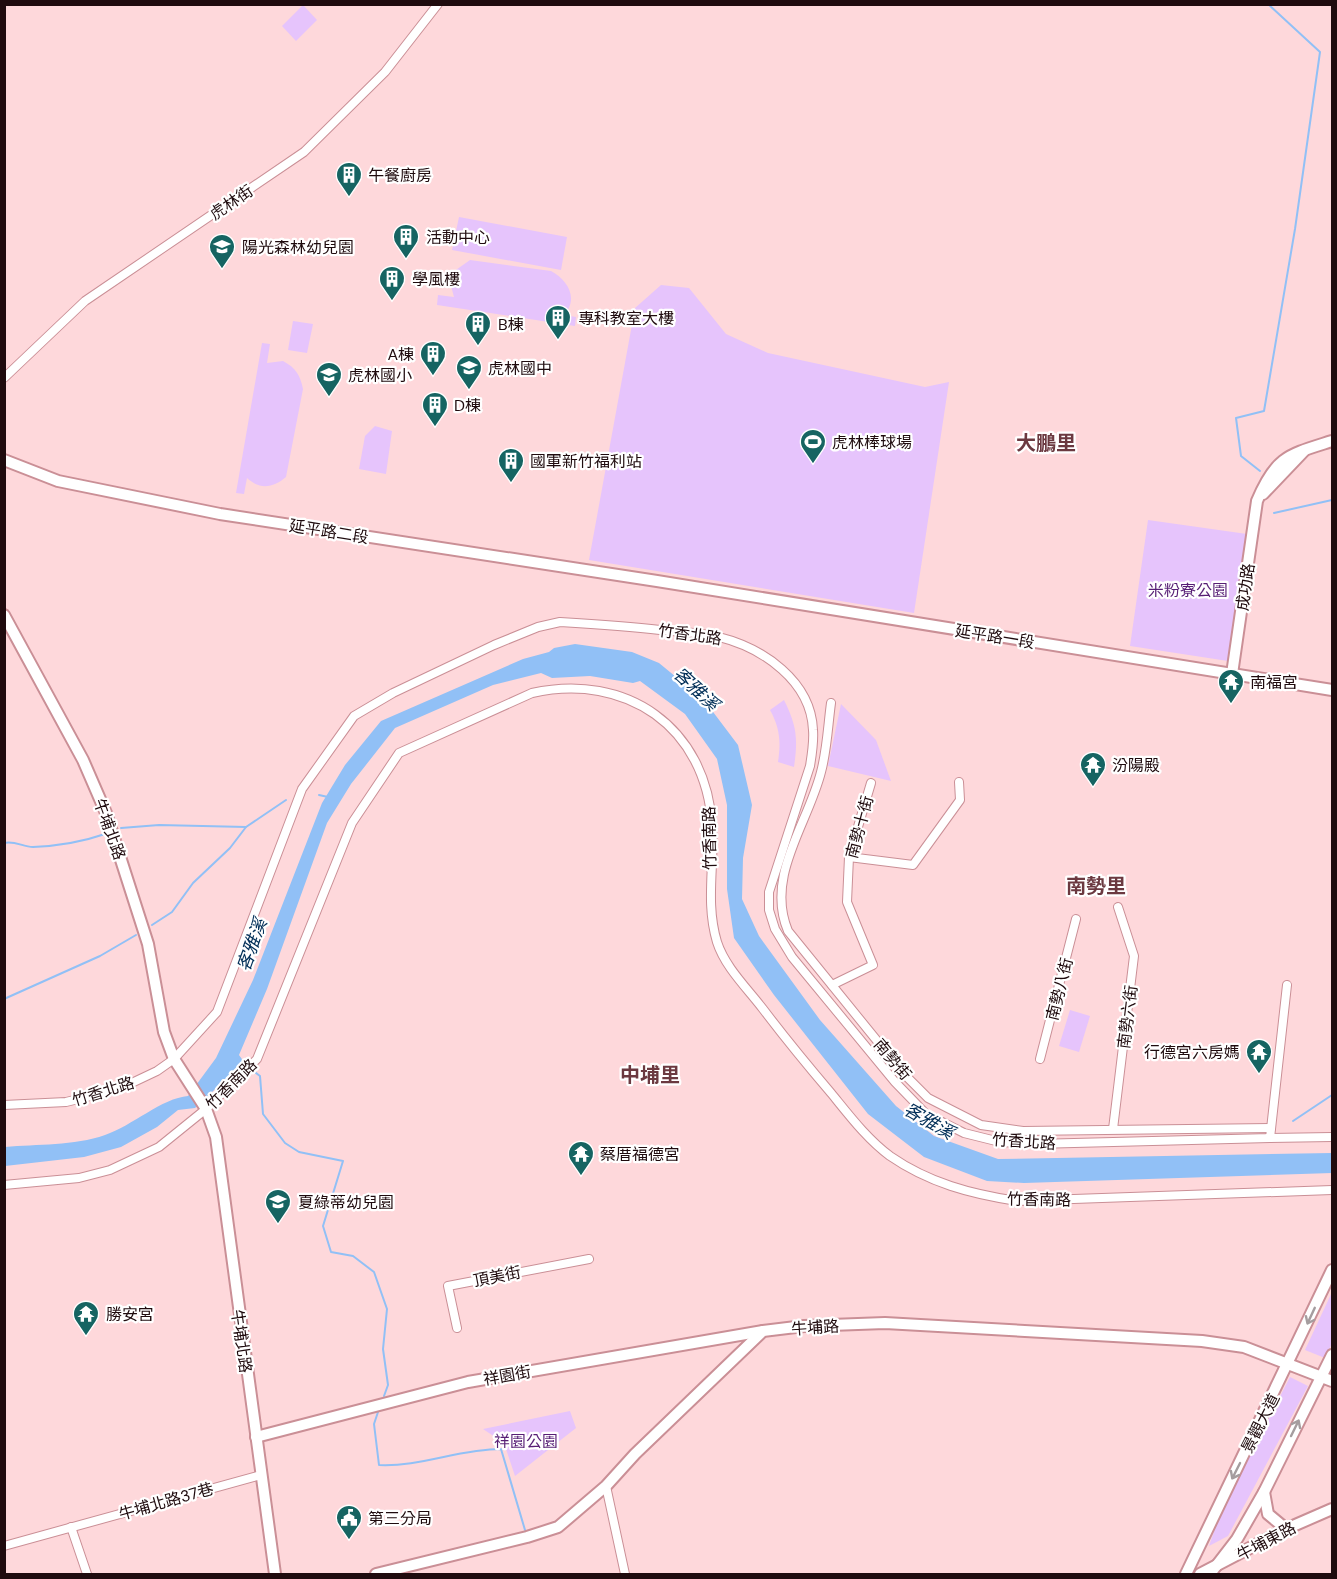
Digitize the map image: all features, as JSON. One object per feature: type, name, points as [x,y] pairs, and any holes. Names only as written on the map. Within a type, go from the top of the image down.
[{"type":"street","name":"虎林街","points":[[4,378],[86,301],[304,152],[385,72],[438,4]]},
{"type":"street","name":"成功路","points":[[1232,674],[1257,501],[1306,450],[1332,441]]},
{"type":"street","name":"延平路二段","points":[[4,460],[58,481],[91,490],[220,514],[657,581]]},
{"type":"street","name":"延平路一段","points":[[657,581],[1332,690]]},
{"type":"street","name":"牛埔北路","points":[[4,615],[83,760],[106,813],[148,944],[164,1032],[174,1059],[206,1109],[216,1137],[275,1575]]},
{"type":"street","name":"竹香北路","points":[[4,1105],[66,1102],[119,1089],[158,1071],[174,1059],[217,1012],[302,789],[354,716],[393,693],[519,635],[560,622],[716,636],[736,641],[773,662],[788,674],[801,691],[813,729],[810,766],[776,865],[769,892],[769,910],[775,929],[792,957],[895,1082],[926,1114],[964,1133],[1000,1142],[1035,1144],[1332,1137]]},
{"type":"street","name":"竹香南路","points":[[4,1185],[79,1178],[110,1170],[159,1147],[206,1109],[257,1059],[352,823],[399,753],[532,693],[553,688],[575,687],[619,695],[652,711],[687,746],[699,765],[709,801],[712,826],[710,908],[722,954],[778,1029],[859,1127],[889,1155],[932,1181],[974,1195],[1017,1201],[1332,1190]]},
{"type":"street","name":"南勢街","points":[[831,703],[821,772],[790,853],[780,892],[781,916],[788,931],[904,1074],[928,1098],[981,1125],[1023,1131],[1271,1128]]},
{"type":"street","points":[[849,857],[913,865],[960,800],[959,782]]},
{"type":"street","name":"南勢十街","points":[[832,985],[873,965],[847,902],[849,857],[871,783]]},
{"type":"street","name":"南勢六街","points":[[1113,1129],[1134,957],[1118,907]]},
{"type":"street","name":"南勢八街","points":[[1040,1059],[1076,919]]},
{"type":"street","points":[[1269,1138],[1287,985]]},
{"type":"street","name":"頂美街","points":[[457,1328],[448,1286],[589,1259]]},
{"type":"street","name":"景觀大道","points":[[1186,1575],[1290,1363],[1332,1270]]},
{"type":"street","name":"牛埔路","points":[[763,1331],[804,1326],[885,1323],[1174,1339],[1244,1347],[1332,1381]]},
{"type":"street","points":[[376,1575],[558,1527],[606,1486],[635,1454],[763,1331]]},
{"type":"street","name":"祥園街","points":[[256,1437],[468,1382],[763,1331]]},
{"type":"street","points":[[717,1340],[727,1343],[732,1348],[731,1362]]},
{"type":"street","name":"景觀大道","points":[[1213,1573],[1237,1539],[1264,1492],[1332,1355]]},
{"type":"street","name":"牛埔北路37巷","points":[[4,1546],[261,1475]]},
{"type":"street","points":[[606,1486],[625,1575]]},
{"type":"street","points":[[1264,1492],[1268,1514],[1286,1529]]},
{"type":"street","name":"牛埔東路","points":[[1200,1575],[1213,1573],[1286,1529],[1332,1509]]},
{"type":"street","points":[[71,1527],[87,1575]]},
{"type":"green space","points":[[303,5],[317,20],[296,41],[282,26]]},
{"type":"green space","points":[[459,217],[567,237],[561,270],[452,250]]},
{"type":"green space","points":[[470,260],[551,271],[562,279],[570,290],[571,303],[564,315],[576,317],[575,326],[437,305],[438,295],[454,297],[450,282],[453,272]]},
{"type":"green space","name":"虎林棒球場","points":[[661,285],[689,288],[726,334],[768,353],[925,387],[949,382],[914,613],[589,560],[635,308]]},
{"type":"green space","points":[[293,321],[313,324],[307,353],[288,350]]},
{"type":"green space","points":[[262,343],[270,344],[267,363],[283,361],[291,366],[297,372],[303,389],[286,477],[266,486],[247,478],[244,494],[236,493]]},
{"type":"green space","points":[[375,426],[392,431],[386,474],[359,469],[365,436]]},
{"type":"green space","name":"米粉寮公園","points":[[1148,520],[1247,534],[1228,661],[1130,646]]},
{"type":"green space","points":[[784,700],[792,718],[795,733],[794,767],[778,762],[779,735],[770,710]]},
{"type":"green space","points":[[841,704],[876,740],[891,781],[828,766]]},
{"type":"green space","points":[[1070,1010],[1090,1016],[1079,1052],[1059,1046]]},
{"type":"green space","points":[[1332,1292],[1332,1343],[1325,1358],[1305,1350]]},
{"type":"green space","points":[[1290,1377],[1308,1386],[1228,1536],[1209,1546],[1223,1506]]},
{"type":"green space","name":"祥園公園","points":[[570,1411],[576,1428],[515,1476],[504,1443],[483,1429]]},
{"type":"water","name":"客雅溪","points":[[575,644],[632,652],[659,663],[704,700],[738,745],[752,805],[743,858],[742,899],[759,936],[820,1020],[896,1106],[934,1136],[998,1159],[1332,1153],[1332,1173],[1024,1183],[987,1181],[924,1157],[868,1114],[774,995],[734,938],[727,889],[727,805],[717,759],[685,714],[640,681],[633,683],[590,676],[552,678],[541,673],[493,685],[395,728],[351,784],[327,823],[267,989],[239,1055],[244,1062],[195,1108],[178,1110],[157,1127],[121,1147],[84,1157],[5,1166],[5,1147],[93,1139],[115,1131],[168,1102],[188,1096],[216,1058],[253,980],[322,803],[345,765],[381,721],[523,659],[549,652],[554,648]]},
{"type":"waterway","points":[[1260,471],[1241,456],[1236,418],[1264,411],[1295,229],[1320,52],[1268,4]]},
{"type":"waterway","points":[[1274,513],[1332,500]]},
{"type":"waterway","points":[[319,795],[328,797]]},
{"type":"waterway","points":[[121,828],[159,825],[246,827],[286,800]]},
{"type":"waterway","points":[[152,925],[172,912],[193,883],[230,848],[246,827]]},
{"type":"waterway","points":[[4,843],[11,842],[33,847],[51,846],[105,834]]},
{"type":"waterway","points":[[4,999],[100,956],[136,935]]},
{"type":"waterway","points":[[252,1070],[260,1076],[263,1114],[285,1143],[299,1152],[343,1161],[323,1226],[331,1252],[353,1256],[374,1272],[387,1309],[383,1349],[388,1385],[384,1396]]},
{"type":"waterway","points":[[1293,1121],[1332,1095]]},
{"type":"waterway","points":[[378,1412],[374,1424],[379,1465],[394,1465],[501,1449],[525,1530]]},
{"type":"place","name":"午餐廚房","points":[[349,198]]},
{"type":"place","name":"活動中心","points":[[406,260]]},
{"type":"place","name":"陽光森林幼兒園","points":[[222,270]]},
{"type":"place","name":"學風樓","points":[[392,302]]},
{"type":"place","name":"專科教室大樓","points":[[558,341]]},
{"type":"place","name":"B棟","points":[[478,347]]},
{"type":"place","name":"A棟","points":[[433,377]]},
{"type":"place","name":"虎林國中","points":[[469,391]]},
{"type":"place","name":"虎林國小","points":[[329,398]]},
{"type":"place","name":"D棟","points":[[435,428]]},
{"type":"place","name":"虎林棒球場","points":[[813,465]]},
{"type":"place","name":"國軍新竹福利站","points":[[511,484]]},
{"type":"place","name":"南福宮","points":[[1231,705]]},
{"type":"place","name":"汾陽殿","points":[[1093,788]]},
{"type":"place","name":"行德宮六房媽","points":[[1259,1075]]},
{"type":"place","name":"蔡厝福德宮","points":[[581,1177]]},
{"type":"place","name":"夏綠蒂幼兒園","points":[[278,1225]]},
{"type":"place","name":"勝安宮","points":[[86,1337]]},
{"type":"place","name":"第三分局","points":[[349,1541]]},
{"type":"district","name":"大鵬里","points":[[1046,443]]},
{"type":"district","name":"南勢里","points":[[1096,886]]},
{"type":"district","name":"中埔里","points":[[650,1075]]}]
